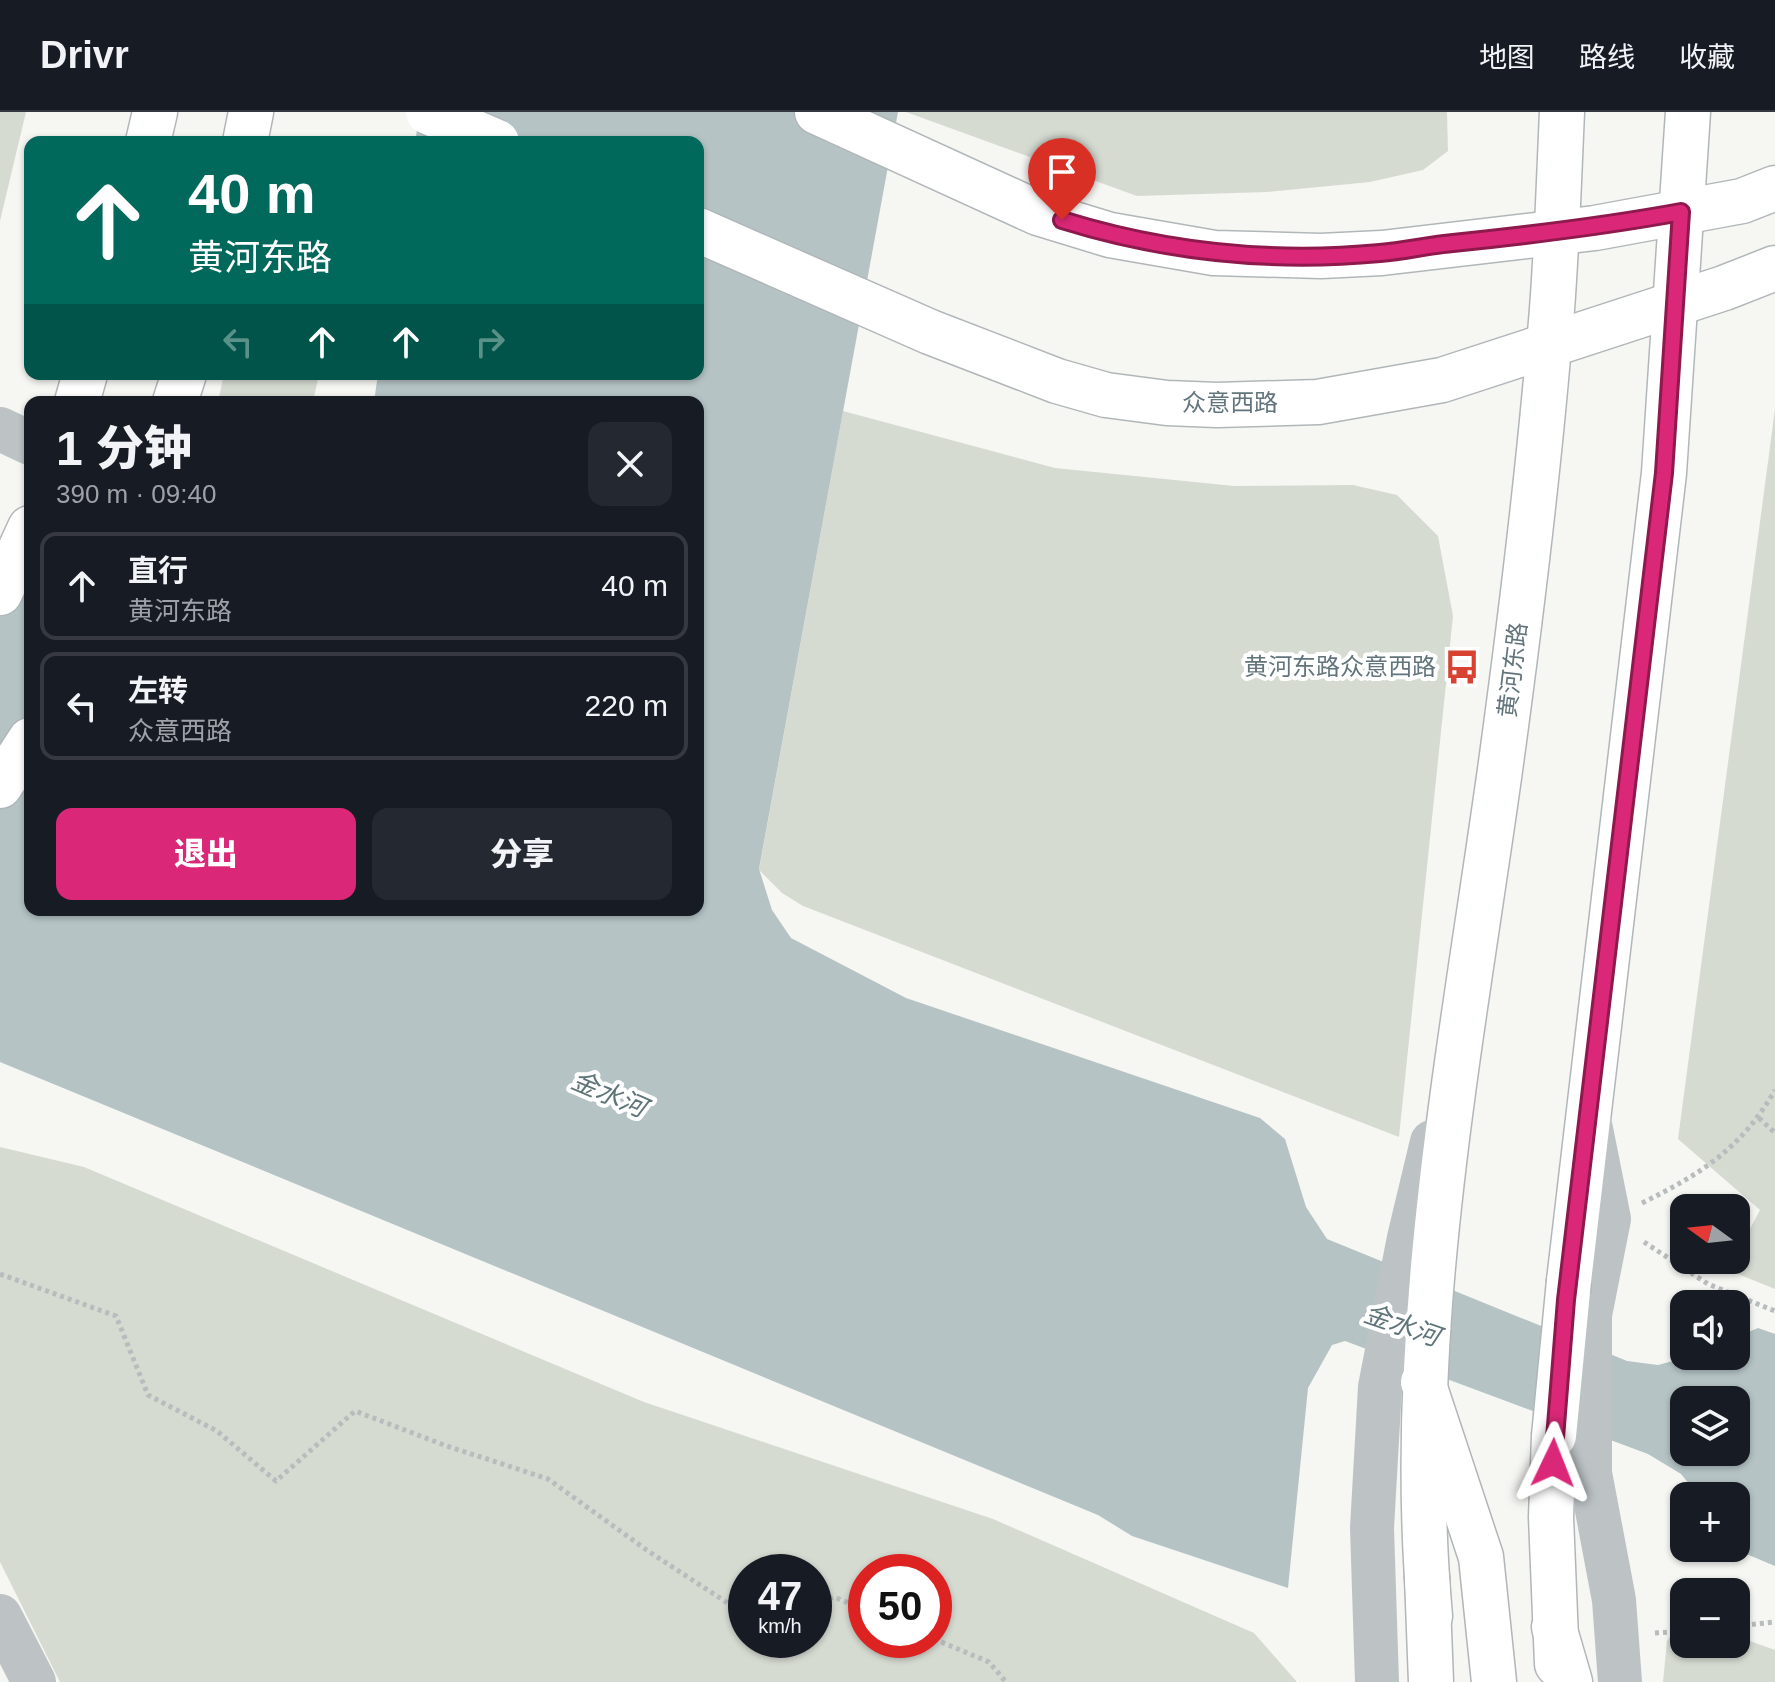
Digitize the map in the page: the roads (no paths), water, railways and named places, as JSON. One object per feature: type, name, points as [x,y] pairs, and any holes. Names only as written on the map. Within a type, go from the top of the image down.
[{"type":"main road","points":[[149,136],[155,112]]},
{"type":"main road","points":[[246,136],[251,112]]},
{"type":"main road","points":[[428,112],[483,136]]},
{"type":"main road","points":[[817,112],[1038,213],[1110,235],[1214,253],[1321,256],[1382,253],[1556,232],[1681,212],[1742,201],[1775,188]]},
{"type":"main road","name":"黄河东路","points":[[1434,1682],[1427,1577],[1424,1232],[1466,1001],[1534,509],[1549,346],[1562,112]]},
{"type":"main road","points":[[1559,1682],[1551,1517],[1554,1436],[1579,1298],[1589,1120],[1664,473],[1688,112]]},
{"type":"main road","name":"众意西路","points":[[704,233],[996,360],[1106,395],[1167,403],[1217,405],[1318,402],[1442,380],[1775,268]]},
{"type":"main road","points":[[0,593],[24,541]]},
{"type":"main road","points":[[0,786],[24,749]]},
{"type":"main road","points":[[1423,1382],[1481,1557],[1494,1682]]},
{"type":"main road","points":[[1554,1627],[1570,1682]]},
{"type":"street","points":[[0,429],[24,440]]},
{"type":"street","points":[[1589,1120],[1609,1219],[1579,1298],[1590,1473],[1614,1600],[1620,1682]]},
{"type":"street","points":[[1377,1682],[1372,1528],[1380,1387],[1424,1232]]},
{"type":"street","points":[[0,1616],[34,1682]]},
{"type":"water","name":"金水河","points":[[420,112],[898,112],[759,869],[772,910],[791,938],[906,998],[1260,1118],[1285,1139],[1306,1207],[1327,1239],[1627,1361],[1658,1365],[1670,1362],[1670,1370],[1750,1370],[1750,1331],[1758,1328],[1775,1334],[1775,1566],[1750,1556],[1750,1482],[1688,1482],[1681,1474],[1648,1454],[1345,1341],[1332,1345],[1308,1388],[1288,1588],[1132,1536],[1098,1515],[0,1062],[0,567],[24,578],[24,916],[704,916],[704,396],[375,396],[377,380],[704,380],[704,136],[416,136]]},
{"type":"place","name":"黄河东路众意西路","points":[[1462,667]]}]
